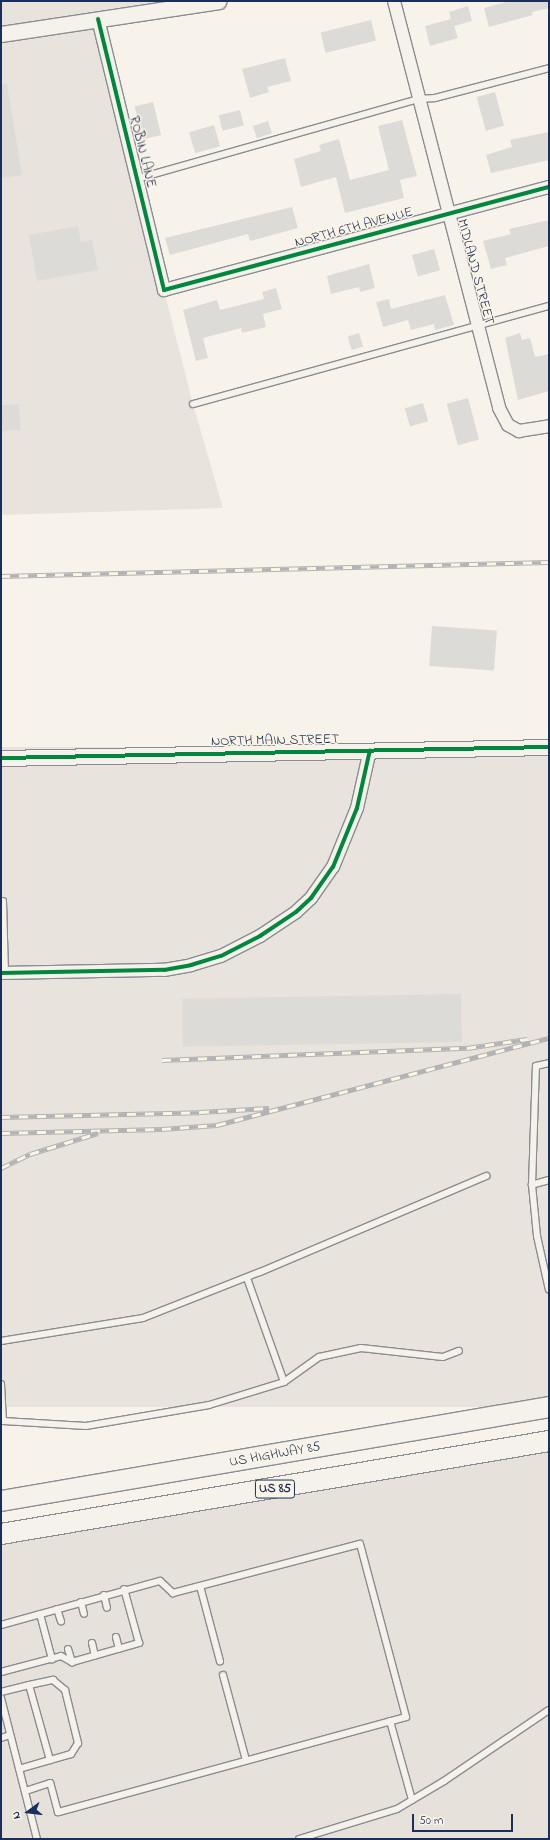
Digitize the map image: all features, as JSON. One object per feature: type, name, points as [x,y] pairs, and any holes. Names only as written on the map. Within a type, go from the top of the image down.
[{"type":"highway","name":"US HIGHWAY 85","points":[[1,1501],[549,1407]]},
{"type":"highway","name":"US 85","points":[[1,1534],[549,1441]]},
{"type":"street","points":[[1,34],[219,1]]},
{"type":"street","name":"MIDLAND STREET","points":[[394,1],[499,408],[505,421],[513,428],[532,431],[549,426]]},
{"type":"street","name":"ROBIN LANE","points":[[98,19],[164,290]]},
{"type":"street","name":"NORTH 6TH AVENUE","points":[[164,290],[549,187]]},
{"type":"street","name":"NORTH MAIN STREET","points":[[1,758],[549,746]]},
{"type":"street","points":[[3,973],[164,970],[190,965],[243,946],[278,925],[311,898],[333,868],[357,808],[370,750]]},
{"type":"lane","points":[[136,178],[419,99],[435,98],[549,68]]},
{"type":"lane","points":[[193,404],[549,306]]},
{"type":"lane","points":[[3,901],[3,973]]},
{"type":"lane","points":[[549,1063],[536,1066],[532,1185],[537,1236],[549,1288]]},
{"type":"lane","points":[[1,1341],[143,1318],[247,1278],[486,1176]]},
{"type":"lane","points":[[532,1185],[549,1180]]},
{"type":"lane","points":[[247,1278],[284,1382]]},
{"type":"lane","points":[[1,1384],[2,1421],[86,1426],[209,1405],[284,1382],[319,1357],[361,1348],[443,1357],[459,1351]]},
{"type":"lane","points":[[1,1625],[104,1595],[160,1581],[173,1593],[360,1544],[406,1717],[58,1812],[50,1783],[25,1791]]},
{"type":"lane","points":[[200,1586],[220,1661]]},
{"type":"lane","points":[[1,1672],[61,1656],[72,1662],[139,1643],[124,1590]]},
{"type":"lane","points":[[104,1595],[107,1608]]},
{"type":"lane","points":[[81,1602],[84,1614]]},
{"type":"lane","points":[[57,1609],[61,1621]]},
{"type":"lane","points":[[40,1614],[52,1659]]},
{"type":"lane","points":[[116,1637],[119,1649]]},
{"type":"lane","points":[[92,1643],[95,1656]]},
{"type":"lane","points":[[68,1649],[72,1662]]},
{"type":"lane","points":[[223,1675],[246,1760]]},
{"type":"lane","points":[[1,1692],[53,1680],[65,1690],[78,1743],[71,1754],[19,1769]]},
{"type":"lane","points":[[29,1685],[50,1760]]},
{"type":"lane","points":[[1,1698],[37,1839]]},
{"type":"lane","points":[[299,1839],[397,1809],[549,1710]]},
{"type":"lane","points":[[390,1721],[412,1800]]},
{"type":"lane","points":[[1,1738],[10,1735]]},
{"type":"shaded area","points":[[1,1],[166,1],[167,9],[95,20],[193,404],[223,508],[1,515]]},
{"type":"shaded area","points":[[1,747],[549,747],[549,1407],[1,1407]]},
{"type":"shaded area","points":[[549,1441],[549,1839],[1,1839],[1,1534]]},
{"type":"building","points":[[510,1],[549,1],[549,8],[532,12],[533,15],[489,27],[484,8]]},
{"type":"building","points":[[468,6],[472,21],[454,26],[458,38],[430,46],[425,26],[451,19],[449,12]]},
{"type":"building","points":[[371,20],[376,40],[326,53],[321,33]]},
{"type":"building","points":[[285,58],[291,81],[267,87],[269,92],[250,98],[242,69]]},
{"type":"building","points":[[7,84],[22,175],[1,178],[1,85]]},
{"type":"building","points":[[495,92],[504,126],[486,131],[477,97]]},
{"type":"building","points":[[153,102],[161,135],[143,140],[135,107]]},
{"type":"building","points":[[240,110],[244,126],[223,131],[219,115]]},
{"type":"building","points":[[402,120],[417,176],[400,180],[404,198],[345,213],[336,177],[301,187],[294,159],[321,151],[319,145],[339,139],[350,180],[389,170],[378,126]]},
{"type":"building","points":[[268,121],[272,133],[257,138],[253,126]]},
{"type":"building","points":[[214,125],[220,146],[195,153],[189,132]]},
{"type":"building","points":[[549,132],[549,160],[491,173],[486,155],[512,147],[510,140]]},
{"type":"building","points":[[292,207],[298,228],[250,241],[248,234],[170,255],[165,238]]},
{"type":"building","points":[[549,220],[549,246],[505,258],[507,265],[491,269],[483,241],[511,234],[509,229]]},
{"type":"building","points":[[78,226],[81,242],[92,240],[98,270],[37,281],[29,235]]},
{"type":"building","points":[[434,249],[440,270],[418,276],[412,255]]},
{"type":"building","points":[[369,264],[375,288],[360,292],[359,287],[331,294],[327,276]]},
{"type":"building","points":[[276,288],[282,309],[263,314],[266,327],[242,333],[241,328],[203,338],[208,358],[196,361],[183,310],[217,300],[220,310],[264,299],[262,292]]},
{"type":"building","points":[[445,295],[454,325],[435,330],[434,324],[411,330],[408,320],[383,327],[376,302],[389,299],[391,309]]},
{"type":"building","points":[[359,333],[363,346],[352,350],[348,337]]},
{"type":"building","points":[[520,333],[522,340],[530,338],[535,357],[549,354],[549,391],[518,400],[505,338]]},
{"type":"building","points":[[468,398],[479,440],[458,445],[447,404]]},
{"type":"building","points":[[423,403],[428,421],[410,427],[405,408]]},
{"type":"building","points":[[19,404],[21,430],[3,431],[1,405]]},
{"type":"building","points":[[432,626],[497,631],[494,670],[429,666]]},
{"type":"building","points":[[461,994],[462,1042],[183,1047],[182,999]]},
{"type":"railway","points":[[1,576],[549,562]]},
{"type":"railway","points":[[1,1133],[162,1129],[217,1125],[549,1038]]},
{"type":"railway","points":[[162,1060],[467,1048],[527,1039]]},
{"type":"railway","points":[[1,1117],[200,1112],[269,1108]]},
{"type":"railway","points":[[1,1168],[30,1154],[98,1133]]},
{"type":"cycle path","points":[[98,19],[164,290],[549,187]]},
{"type":"cycle path","points":[[1,758],[549,747]]},
{"type":"cycle path","points":[[1,973],[164,970],[191,965],[221,956],[260,936],[296,912],[311,898],[333,867],[357,808],[370,750]]}]
